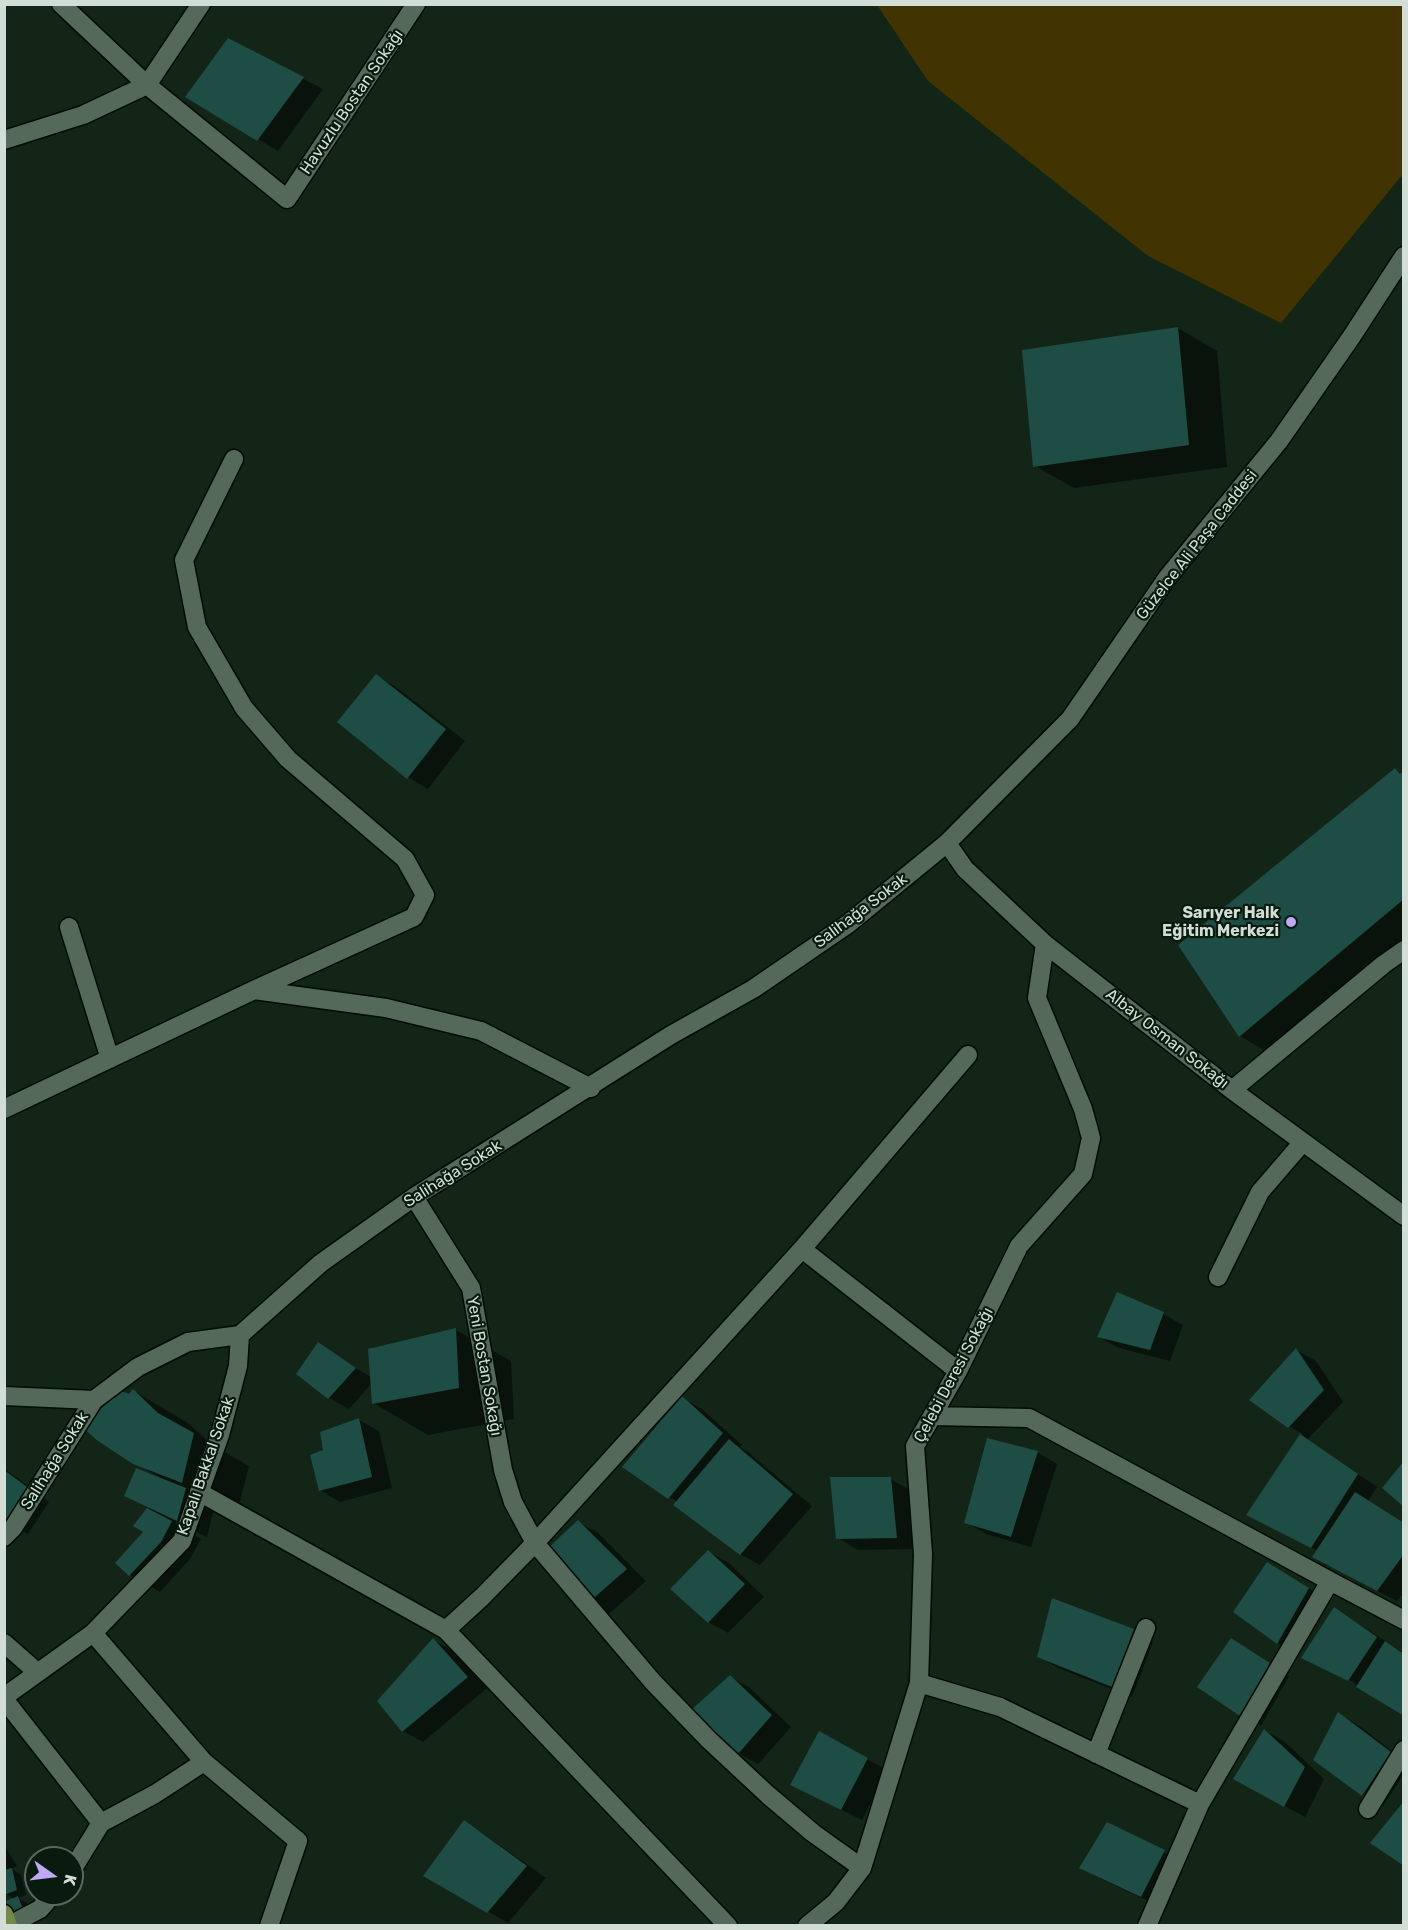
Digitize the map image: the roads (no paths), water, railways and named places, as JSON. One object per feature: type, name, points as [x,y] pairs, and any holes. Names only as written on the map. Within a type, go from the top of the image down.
[{"type":"main road","points":[[4,1914],[7,1925]]},
{"type":"street","points":[[61,4],[147,85]]},
{"type":"street","points":[[4,140],[83,115],[147,85],[201,4]]},
{"type":"street","name":"Havuzlu Bostan Sokağı","points":[[147,85],[287,199],[416,4]]},
{"type":"street","name":"Güzelce Ali Paşa Caddesi","points":[[947,843],[1070,719],[1167,578],[1279,441],[1353,336],[1404,256]]},
{"type":"street","points":[[4,1109],[254,990],[414,918],[425,895],[405,859],[288,759],[244,708],[197,627],[184,560],[234,459]]},
{"type":"street","name":"Albay Osman Sokağı","points":[[947,843],[965,869],[1045,944],[1232,1090],[1404,1216]]},
{"type":"street","name":"Salihağa Sokak","points":[[4,1537],[13,1528],[94,1400],[138,1367],[188,1342],[240,1335],[321,1263],[414,1197],[591,1088],[671,1035],[753,988],[848,924],[947,843]]},
{"type":"street","points":[[69,927],[110,1059]]},
{"type":"street","name":"Çelebi Deresi Sokağı","points":[[807,1926],[836,1902],[861,1868],[919,1683],[922,1554],[915,1446],[958,1371],[1019,1246],[1083,1174],[1090,1138],[1083,1109],[1037,998],[1045,944]]},
{"type":"street","points":[[1232,1090],[1375,971],[1404,950]]},
{"type":"street","points":[[254,990],[386,1008],[481,1031],[591,1088]]},
{"type":"street","points":[[446,1630],[535,1543],[802,1249],[968,1055]]},
{"type":"street","points":[[1218,1277],[1260,1192],[1303,1142]]},
{"type":"street","name":"Yeni Bostan Sokağı","points":[[414,1197],[471,1288],[503,1470],[513,1502],[535,1543],[653,1682],[708,1740],[813,1833],[861,1868]]},
{"type":"street","points":[[802,1249],[958,1371]]},
{"type":"street","name":"Kapalı Bakkal Sokak","points":[[4,1698],[36,1672],[93,1633],[182,1541],[220,1435],[238,1366],[240,1335]]},
{"type":"street","points":[[4,1396],[94,1400]]},
{"type":"street","points":[[932,1416],[1029,1418],[1404,1620]]},
{"type":"street","points":[[199,1492],[446,1630],[728,1926]]},
{"type":"street","points":[[1147,1926],[1200,1804],[1330,1581]]},
{"type":"street","points":[[1096,1754],[1146,1628]]},
{"type":"street","points":[[93,1633],[204,1762],[298,1841],[269,1926]]},
{"type":"street","points":[[4,1642],[36,1672]]},
{"type":"street","points":[[919,1683],[1000,1707],[1200,1804]]},
{"type":"street","points":[[4,1698],[100,1824]]},
{"type":"street","points":[[1368,1809],[1404,1750]]},
{"type":"street","points":[[84,1850],[100,1824],[155,1794],[204,1762]]},
{"type":"street","points":[[7,1925],[43,1906]]},
{"type":"place","name":"Sarıyer Halk Eğitim Merkezi","points":[[1291,922]]}]
